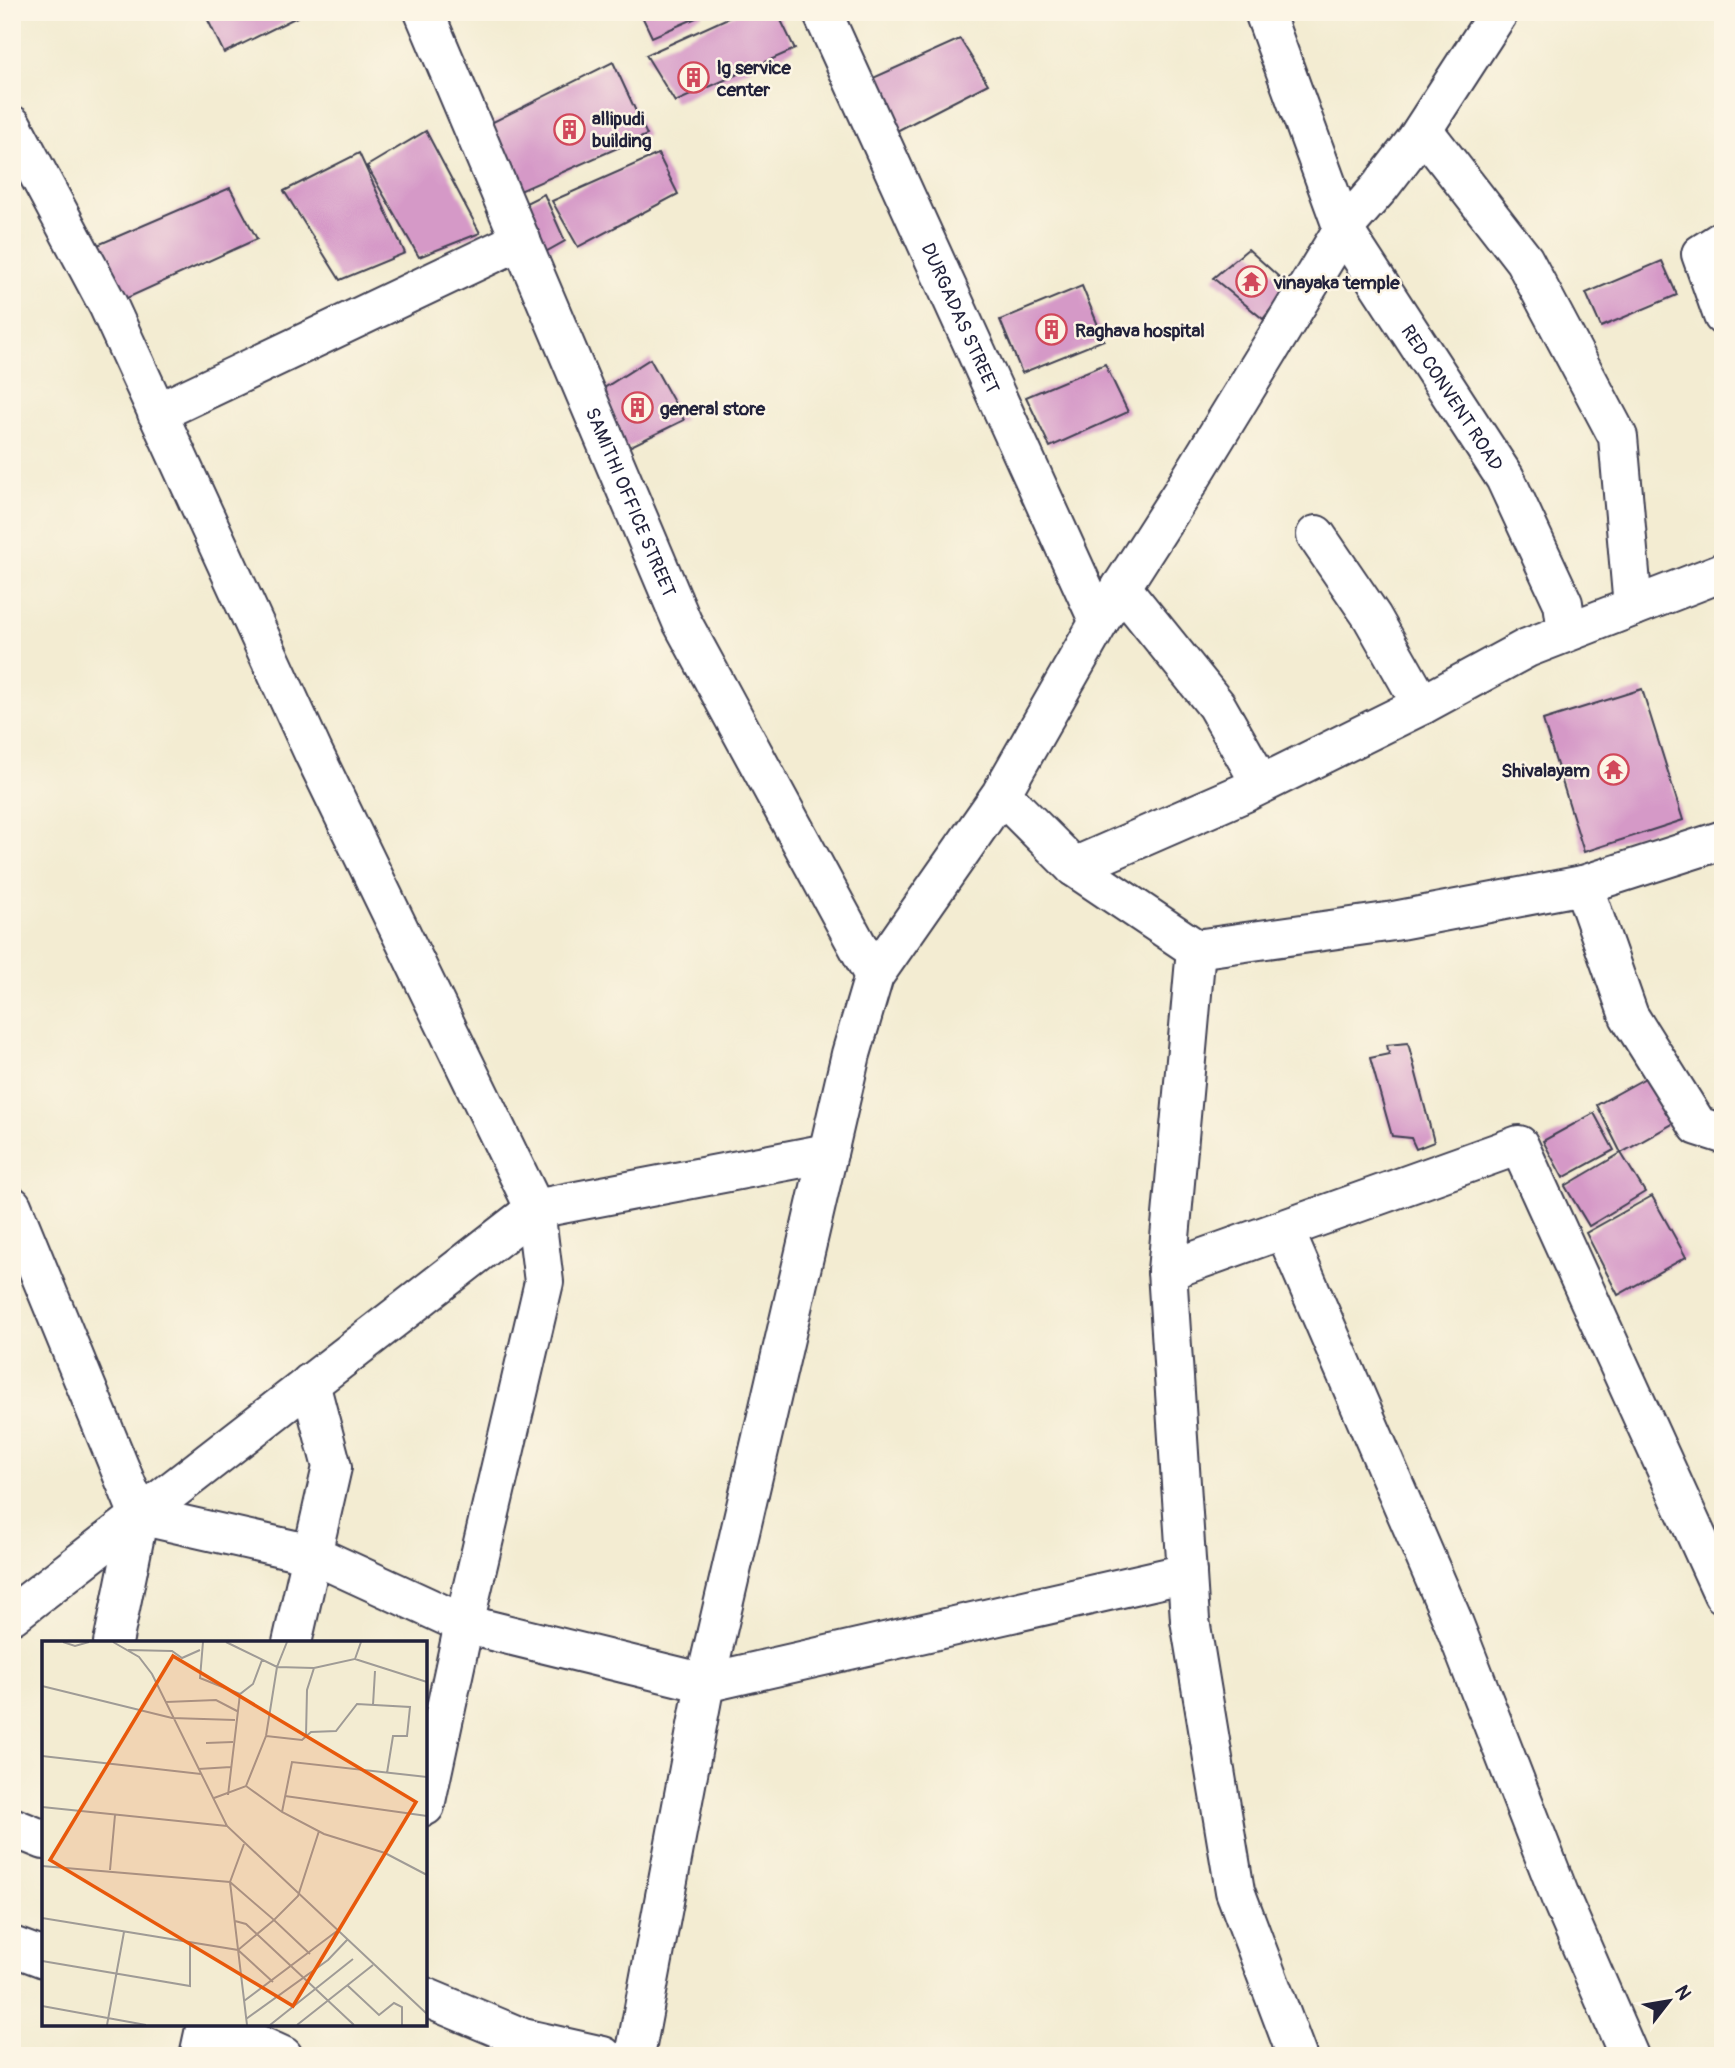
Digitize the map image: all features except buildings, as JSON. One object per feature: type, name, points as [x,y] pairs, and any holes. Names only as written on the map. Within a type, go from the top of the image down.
[{"type":"street","name":"SAMITHI OFFICE STREET","points":[[425,12],[682,622],[874,976]]},
{"type":"street","name":"DURGADAS STREET","points":[[822,12],[1099,622]]},
{"type":"street","name":"RED CONVENT ROAD","points":[[1264,12],[1343,229],[1505,478],[1563,603],[1567,632]]},
{"type":"street","points":[[635,2056],[705,1683],[851,1054],[874,976],[1001,794],[1099,622],[1343,229],[1380,187],[1423,130],[1499,12]]},
{"type":"street","points":[[12,125],[107,305],[313,752],[536,1209],[544,1282],[464,1624],[427,1797]]},
{"type":"street","points":[[1423,130],[1524,260],[1618,437],[1633,607]]},
{"type":"street","points":[[157,413],[522,240]]},
{"type":"street","points":[[1723,240],[1701,254],[1723,316]]},
{"type":"street","points":[[1316,535],[1372,617],[1422,705]]},
{"type":"street","points":[[1074,867],[1261,784],[1422,705],[1527,648],[1723,572]]},
{"type":"street","points":[[1121,587],[1216,705],[1261,784]]},
{"type":"street","points":[[1001,794],[1074,867],[1196,949],[1394,921],[1583,885],[1723,840]]},
{"type":"street","points":[[1583,885],[1629,1016],[1698,1126],[1723,1134]]},
{"type":"street","points":[[1196,949],[1167,1271],[1189,1620],[1235,1891],[1297,2056]]},
{"type":"street","points":[[1167,1271],[1519,1145],[1723,1594]]},
{"type":"street","points":[[12,1615],[536,1209],[828,1153]]},
{"type":"street","points":[[12,1206],[139,1515],[113,1641]]},
{"type":"street","points":[[1284,1229],[1452,1619],[1561,1899],[1629,2056]]},
{"type":"street","points":[[292,1641],[332,1467],[310,1383]]},
{"type":"street","points":[[139,1515],[312,1554],[464,1624],[705,1683],[1187,1573]]},
{"type":"street","points":[[12,1827],[42,1839]]},
{"type":"street","points":[[12,1946],[42,1957]]},
{"type":"street","points":[[427,1998],[523,2038],[603,2056]]},
{"type":"street","points":[[199,2056],[206,2026]]},
{"type":"street","points":[[217,2026],[283,2056]]},
{"type":"place","name":"lg service center","points":[[694,78]]},
{"type":"place","name":"allipudi building","points":[[569,129]]},
{"type":"place","name":"vinayaka temple","points":[[1251,282]]},
{"type":"place","name":"Raghava hospital","points":[[1052,330]]},
{"type":"place","name":"general store","points":[[637,408]]},
{"type":"place","name":"Shivalayam","points":[[1613,770]]}]
